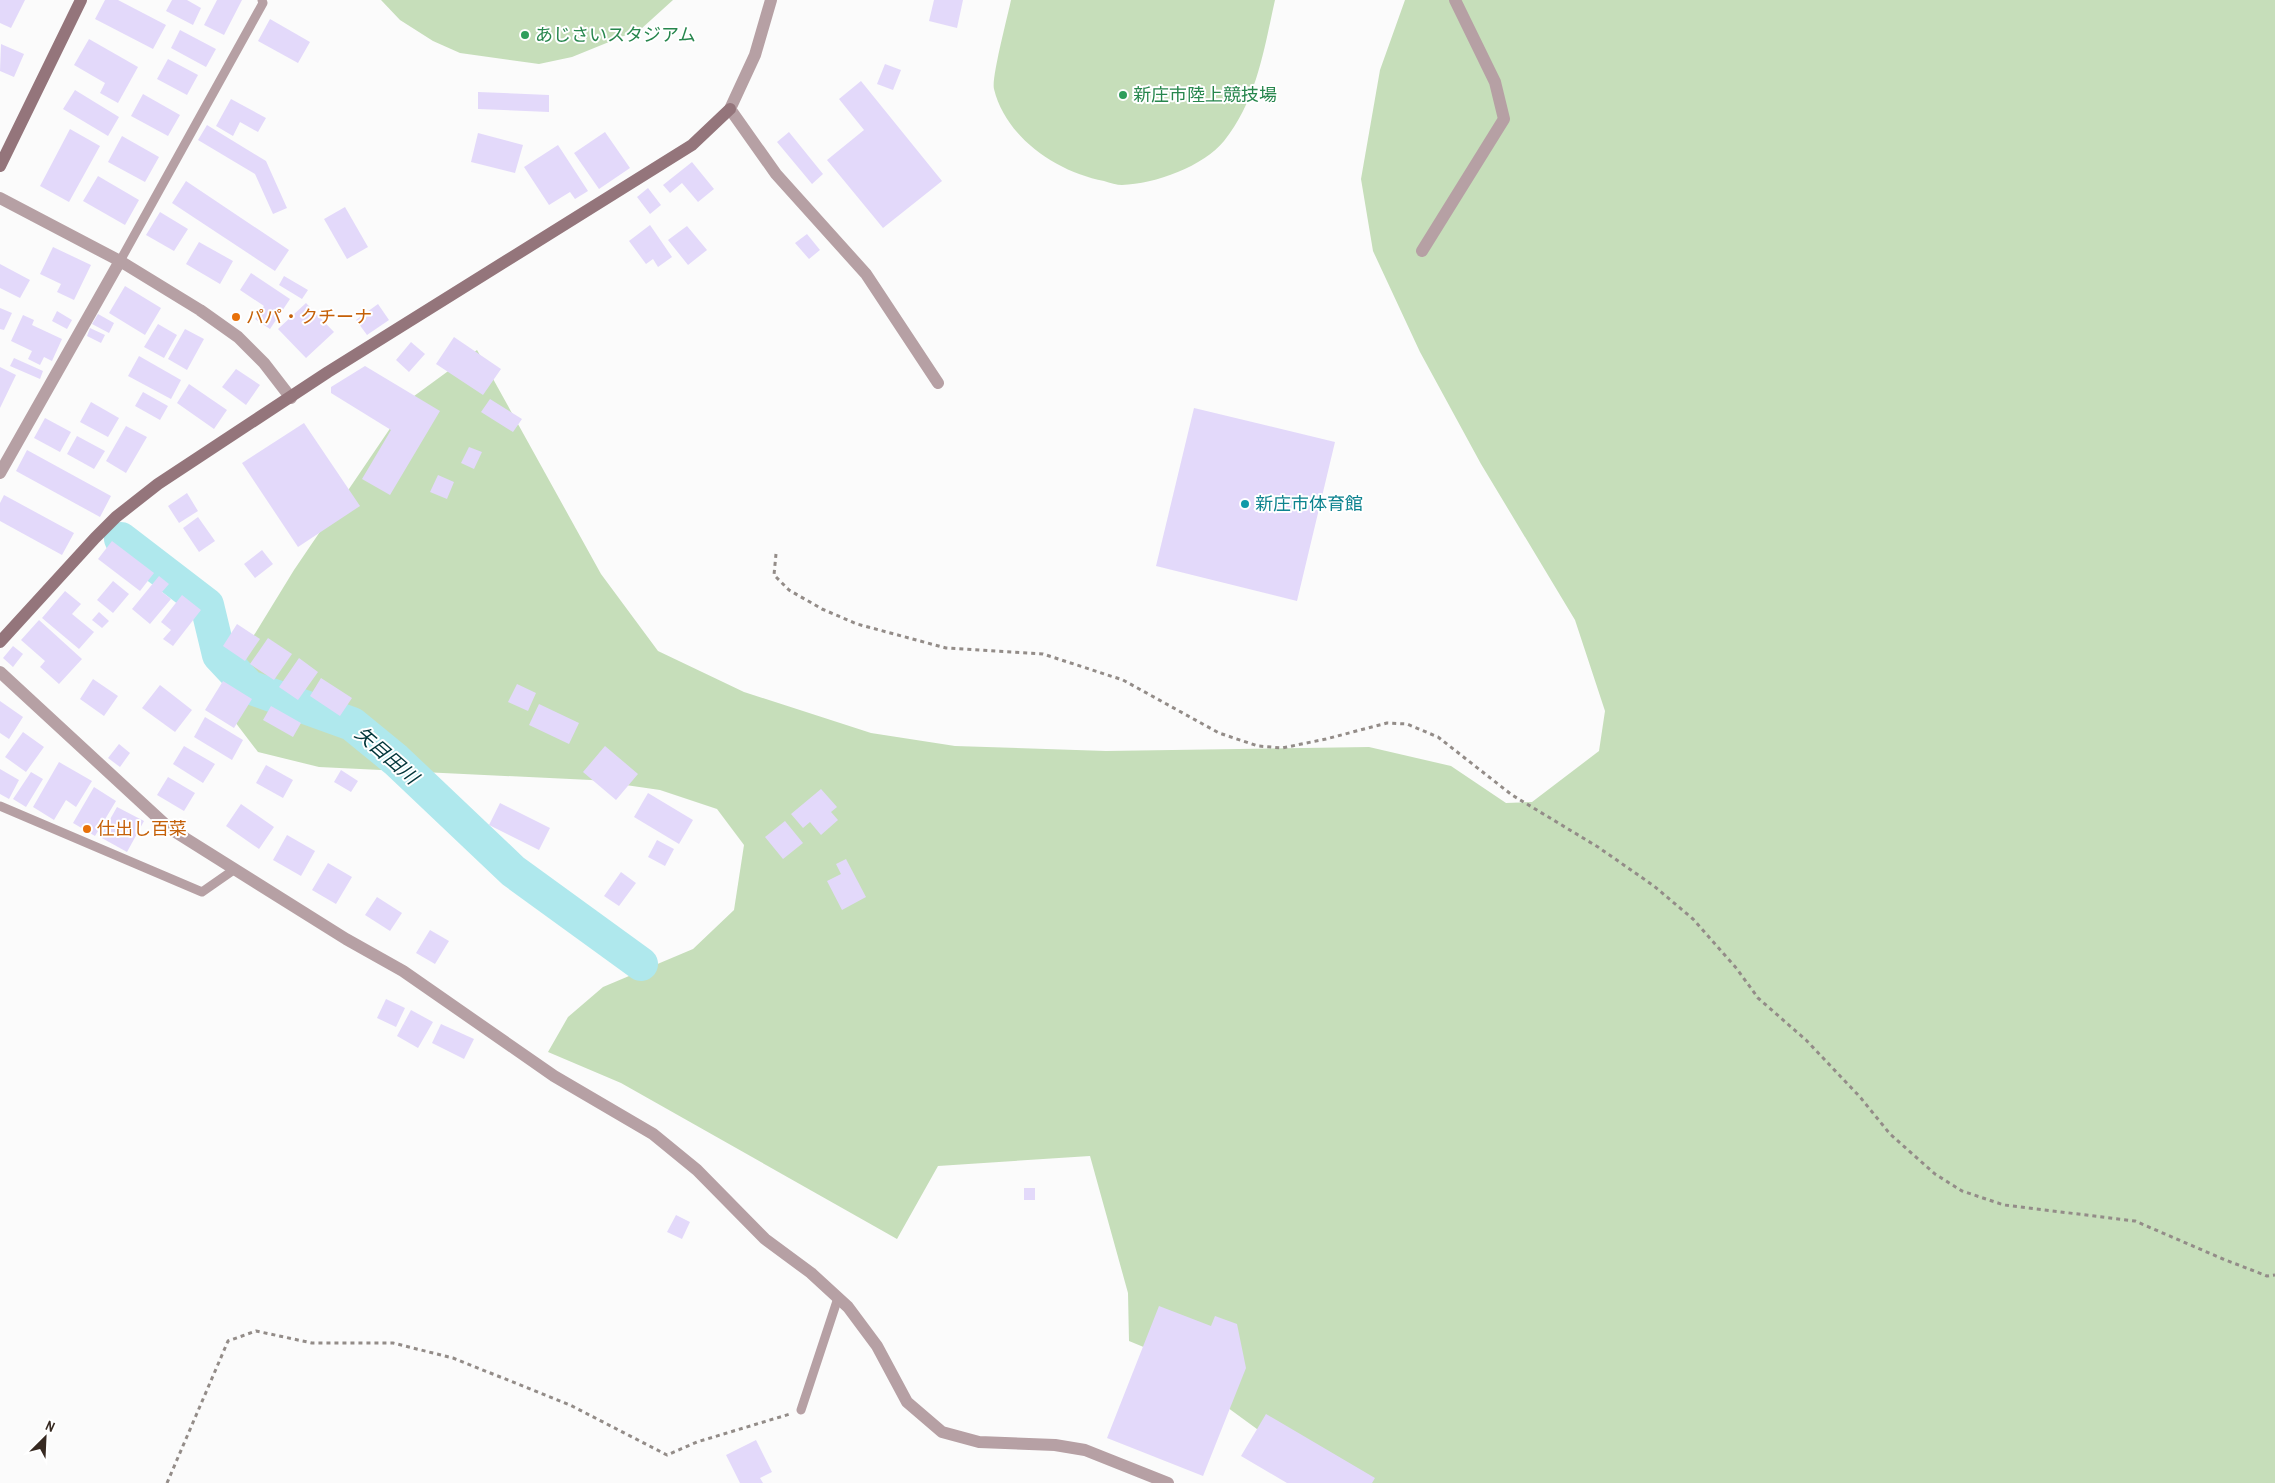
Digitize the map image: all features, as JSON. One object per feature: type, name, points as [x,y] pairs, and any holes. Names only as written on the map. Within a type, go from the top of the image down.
[{"type":"street","points":[[0,166],[81,0]]},
{"type":"street","points":[[0,642],[116,517],[166,479],[336,367],[692,145],[730,109],[755,55],[771,0]]},
{"type":"street","points":[[1422,251],[1504,119],[1495,82],[1454,0]]},
{"type":"street","points":[[730,109],[776,174],[866,274],[938,383]]},
{"type":"street","points":[[0,198],[120,261],[238,337],[264,363],[291,398]]},
{"type":"street","points":[[0,473],[120,261]]},
{"type":"street","points":[[0,672],[169,828],[346,939],[403,971],[554,1076],[653,1134],[697,1170],[765,1239],[810,1273],[848,1307],[877,1346],[907,1402],[942,1432],[979,1442],[1055,1445],[1085,1450],[1168,1483]]},
{"type":"lane","points":[[120,261],[264,4],[262,0]]},
{"type":"lane","points":[[0,806],[202,892],[235,869]]},
{"type":"lane","points":[[801,1410],[838,1298]]},
{"type":"path","points":[[776,554],[774,576],[789,590],[822,609],[856,624],[946,648],[1043,654],[1123,680],[1219,733],[1258,746],[1282,748],[1387,723],[1407,724],[1438,737],[1512,795],[1598,847],[1654,886],[1693,919],[1737,969],[1758,998],[1806,1040],[1860,1097],[1890,1134],[1935,1174],[1962,1191],[2004,1205],[2135,1221],[2267,1276],[2275,1275]]},
{"type":"path","points":[[167,1483],[228,1342],[256,1331],[312,1343],[393,1343],[453,1358],[570,1405],[667,1455],[697,1442],[801,1410]]},
{"type":"green space","name":"あじさいスタジアム","points":[[381,0],[673,0],[641,29],[572,57],[539,64],[460,53],[433,41],[400,20]]},
{"type":"green space","name":"新庄市陸上競技場","points":[[1011,0],[1275,0],[1263,55],[1252,91],[1244,109],[1224,141],[1215,150],[1192,166],[1164,177],[1122,185],[1086,176],[1052,161],[1022,137],[1000,107],[994,83],[997,60]]},
{"type":"green space","points":[[1405,0],[2275,0],[2275,1483],[1331,1483],[1146,1348],[1129,1341],[1128,1293],[1090,1156],[938,1166],[897,1239],[621,1083],[548,1052],[568,1017],[603,987],[693,949],[734,910],[744,845],[717,809],[660,790],[591,780],[319,767],[258,752],[216,697],[294,570],[410,399],[477,350],[601,574],[658,651],[744,692],[871,733],[955,746],[1106,751],[1369,747],[1451,766],[1506,803],[1532,802],[1599,751],[1605,711],[1575,620],[1481,464],[1420,352],[1373,251],[1361,179],[1380,70]]},
{"type":"building","points":[[0,0],[25,0],[11,28],[0,23]]},
{"type":"building","points":[[105,0],[118,0],[166,25],[153,49],[95,19]]},
{"type":"building","points":[[172,0],[187,0],[201,8],[193,25],[166,11]]},
{"type":"building","points":[[217,0],[242,0],[224,35],[204,25]]},
{"type":"building","points":[[934,0],[963,0],[957,28],[929,21]]},
{"type":"building","points":[[270,19],[310,42],[298,63],[258,41]]},
{"type":"building","points":[[180,30],[216,49],[206,67],[171,48]]},
{"type":"building","points":[[89,39],[138,67],[118,103],[100,93],[105,83],[74,65]]},
{"type":"building","points":[[1,44],[24,54],[14,77],[0,71]]},
{"type":"building","points":[[168,59],[198,75],[187,95],[157,79]]},
{"type":"building","points":[[885,64],[901,70],[893,90],[877,84]]},
{"type":"building","points":[[861,81],[942,181],[883,228],[827,160],[864,130],[839,99]]},
{"type":"building","points":[[75,90],[119,117],[108,136],[63,109]]},
{"type":"building","points":[[478,92],[549,95],[549,112],[478,109]]},
{"type":"building","points":[[143,94],[180,115],[168,136],[131,116]]},
{"type":"building","points":[[231,99],[266,118],[258,132],[240,122],[233,136],[216,126]]},
{"type":"building","points":[[207,125],[266,161],[287,208],[273,214],[255,174],[198,140]]},
{"type":"building","points":[[70,129],[100,146],[69,202],[40,186]]},
{"type":"building","points":[[605,132],[630,168],[599,189],[574,153]]},
{"type":"building","points":[[789,132],[823,174],[812,184],[777,142]]},
{"type":"building","points":[[478,133],[523,145],[515,173],[471,162]]},
{"type":"building","points":[[122,136],[159,157],[145,182],[108,162]]},
{"type":"building","points":[[558,145],[588,191],[575,199],[570,192],[549,205],[524,167]]},
{"type":"building","points":[[692,162],[714,189],[698,202],[682,183],[670,193],[663,185]]},
{"type":"building","points":[[98,176],[139,200],[125,225],[83,201]]},
{"type":"building","points":[[186,181],[289,250],[275,271],[172,203]]},
{"type":"building","points":[[648,188],[661,205],[650,214],[637,197]]},
{"type":"building","points":[[345,207],[368,247],[347,259],[324,219]]},
{"type":"building","points":[[160,212],[188,229],[174,251],[146,235]]},
{"type":"building","points":[[650,225],[672,257],[658,267],[653,259],[646,264],[629,241]]},
{"type":"building","points":[[687,226],[707,250],[688,265],[668,240]]},
{"type":"building","points":[[807,234],[820,250],[809,259],[795,243]]},
{"type":"building","points":[[199,242],[233,261],[220,284],[186,264]]},
{"type":"building","points":[[53,247],[91,265],[74,300],[57,292],[61,284],[40,274]]},
{"type":"building","points":[[0,264],[30,280],[20,298],[0,288]]},
{"type":"building","points":[[251,273],[290,299],[270,329],[255,319],[264,306],[240,290]]},
{"type":"building","points":[[284,276],[308,290],[302,299],[279,285]]},
{"type":"building","points":[[125,286],[161,308],[145,335],[109,313]]},
{"type":"building","points":[[306,303],[334,332],[306,358],[278,329]]},
{"type":"building","points":[[378,304],[389,320],[367,335],[356,320]]},
{"type":"building","points":[[0,308],[12,313],[4,330],[0,329]]},
{"type":"building","points":[[57,311],[72,320],[67,329],[52,321]]},
{"type":"building","points":[[98,314],[114,323],[109,333],[92,324]]},
{"type":"building","points":[[23,315],[34,320],[32,325],[62,339],[52,361],[44,357],[40,365],[28,359],[32,351],[11,341]]},
{"type":"building","points":[[158,324],[177,335],[164,358],[144,347]]},
{"type":"building","points":[[90,328],[105,335],[101,343],[87,336]]},
{"type":"building","points":[[185,329],[204,339],[187,370],[168,359]]},
{"type":"building","points":[[454,337],[501,369],[483,395],[436,364]]},
{"type":"building","points":[[411,342],[425,354],[409,372],[396,360]]},
{"type":"building","points":[[139,356],[181,380],[171,399],[128,376]]},
{"type":"building","points":[[14,358],[43,371],[40,379],[10,366]]},
{"type":"building","points":[[365,366],[440,411],[390,495],[362,479],[391,430],[331,393],[331,387]]},
{"type":"building","points":[[0,367],[16,375],[0,408]]},
{"type":"building","points":[[236,369],[260,385],[246,405],[222,387]]},
{"type":"building","points":[[189,384],[227,410],[214,429],[177,403]]},
{"type":"building","points":[[143,392],[168,406],[160,420],[135,406]]},
{"type":"building","points":[[490,399],[522,419],[513,432],[481,412]]},
{"type":"building","points":[[91,402],[119,418],[108,437],[80,422]]},
{"type":"building","name":"新庄市体育館","points":[[1194,408],[1335,442],[1297,601],[1156,566]]},
{"type":"building","points":[[45,418],[71,432],[60,452],[34,438]]},
{"type":"building","points":[[304,423],[360,506],[298,547],[242,463]]},
{"type":"building","points":[[126,426],[147,437],[126,473],[106,461]]},
{"type":"building","points":[[77,436],[105,451],[94,469],[67,454]]},
{"type":"building","points":[[469,447],[482,452],[474,469],[461,463]]},
{"type":"building","points":[[27,450],[111,496],[100,517],[16,471]]},
{"type":"building","points":[[438,475],[454,482],[447,499],[430,492]]},
{"type":"building","points":[[187,493],[198,511],[179,523],[168,506]]},
{"type":"building","points":[[4,495],[74,533],[62,555],[0,521],[0,503]]},
{"type":"building","points":[[198,517],[215,541],[199,552],[183,528]]},
{"type":"building","points":[[112,541],[154,573],[140,591],[98,559]]},
{"type":"building","points":[[262,550],[273,564],[255,578],[244,564]]},
{"type":"building","points":[[159,576],[169,584],[162,592],[171,599],[150,624],[132,609]]},
{"type":"building","points":[[113,581],[129,594],[113,613],[97,600]]},
{"type":"building","points":[[65,591],[81,604],[72,614],[94,632],[79,649],[42,618]]},
{"type":"building","points":[[182,595],[201,610],[173,646],[163,639],[171,630],[161,622]]},
{"type":"building","points":[[99,612],[109,621],[102,628],[92,620]]},
{"type":"building","points":[[39,620],[82,659],[59,684],[40,667],[45,661],[21,640]]},
{"type":"building","points":[[237,624],[260,639],[245,661],[223,646]]},
{"type":"building","points":[[268,638],[292,654],[274,680],[250,664]]},
{"type":"building","points":[[13,646],[23,654],[13,667],[3,658]]},
{"type":"building","points":[[299,658],[318,672],[298,700],[279,687]]},
{"type":"building","points":[[321,678],[352,698],[340,716],[310,696]]},
{"type":"building","points":[[93,679],[118,696],[104,716],[80,699]]},
{"type":"building","points":[[223,681],[252,699],[234,728],[205,710]]},
{"type":"building","points":[[517,684],[536,693],[528,711],[508,702]]},
{"type":"building","points":[[160,685],[192,710],[175,732],[142,708]]},
{"type":"building","points":[[0,701],[23,717],[9,739],[0,733]]},
{"type":"building","points":[[539,704],[579,723],[569,744],[529,725]]},
{"type":"building","points":[[271,706],[301,723],[293,737],[263,720]]},
{"type":"building","points":[[205,717],[243,740],[232,760],[194,737]]},
{"type":"building","points":[[23,732],[44,747],[26,772],[5,757]]},
{"type":"building","points":[[119,744],[130,753],[120,767],[108,758]]},
{"type":"building","points":[[184,746],[215,764],[203,783],[173,764]]},
{"type":"building","points":[[605,746],[638,774],[616,800],[583,772]]},
{"type":"building","points":[[59,762],[92,781],[76,807],[66,800],[54,820],[33,807]]},
{"type":"building","points":[[266,765],[293,780],[283,798],[256,783]]},
{"type":"building","points":[[0,769],[19,780],[9,799],[0,794]]},
{"type":"building","points":[[341,770],[358,781],[351,792],[334,782]]},
{"type":"building","points":[[31,772],[43,779],[26,807],[13,799]]},
{"type":"building","points":[[168,777],[195,793],[184,811],[157,795]]},
{"type":"building","points":[[94,787],[116,801],[95,836],[73,823]]},
{"type":"building","points":[[821,789],[837,807],[831,812],[838,820],[821,835],[810,822],[803,828],[791,814]]},
{"type":"building","points":[[648,793],[693,820],[679,844],[634,817]]},
{"type":"building","points":[[500,803],[550,828],[539,850],[489,825]]},
{"type":"building","points":[[241,804],[274,827],[259,849],[226,826]]},
{"type":"building","points":[[117,807],[144,821],[127,852],[100,837]]},
{"type":"building","points":[[785,821],[803,843],[783,859],[765,837]]},
{"type":"building","points":[[287,835],[315,851],[301,876],[273,860]]},
{"type":"building","points":[[657,840],[674,849],[665,866],[648,857]]},
{"type":"building","points":[[846,859],[866,897],[842,910],[827,881],[841,874],[836,864]]},
{"type":"building","points":[[328,863],[352,877],[336,904],[312,890]]},
{"type":"building","points":[[621,872],[636,883],[619,906],[604,896]]},
{"type":"building","points":[[377,897],[402,913],[390,931],[365,915]]},
{"type":"building","points":[[430,930],[449,941],[435,964],[416,953]]},
{"type":"building","points":[[386,999],[405,1008],[396,1027],[377,1018]]},
{"type":"building","points":[[411,1010],[433,1022],[418,1048],[397,1036]]},
{"type":"building","points":[[441,1024],[474,1039],[464,1059],[432,1043]]},
{"type":"building","points":[[1024,1188],[1035,1188],[1035,1200],[1024,1200]]},
{"type":"building","points":[[676,1215],[690,1222],[682,1239],[667,1232]]},
{"type":"building","points":[[1159,1306],[1211,1326],[1215,1316],[1237,1324],[1246,1368],[1203,1476],[1107,1438]]},
{"type":"building","points":[[1266,1414],[1375,1478],[1372,1483],[1287,1483],[1241,1456]]},
{"type":"building","points":[[756,1440],[772,1472],[760,1478],[763,1483],[740,1483],[726,1455]]},
{"type":"waterway","name":"矢目田川","points":[[121,539],[207,605],[219,655],[249,687],[352,724],[396,760],[513,871],[641,964]]},
{"type":"place","name":"あじさいスタジアム","points":[[525,35]]},
{"type":"place","name":"新庄市陸上競技場","points":[[1123,95]]},
{"type":"place","name":"パパ・クチーナ","points":[[236,317]]},
{"type":"place","name":"新庄市体育館","points":[[1245,504]]},
{"type":"place","name":"仕出し百菜","points":[[87,829]]}]
